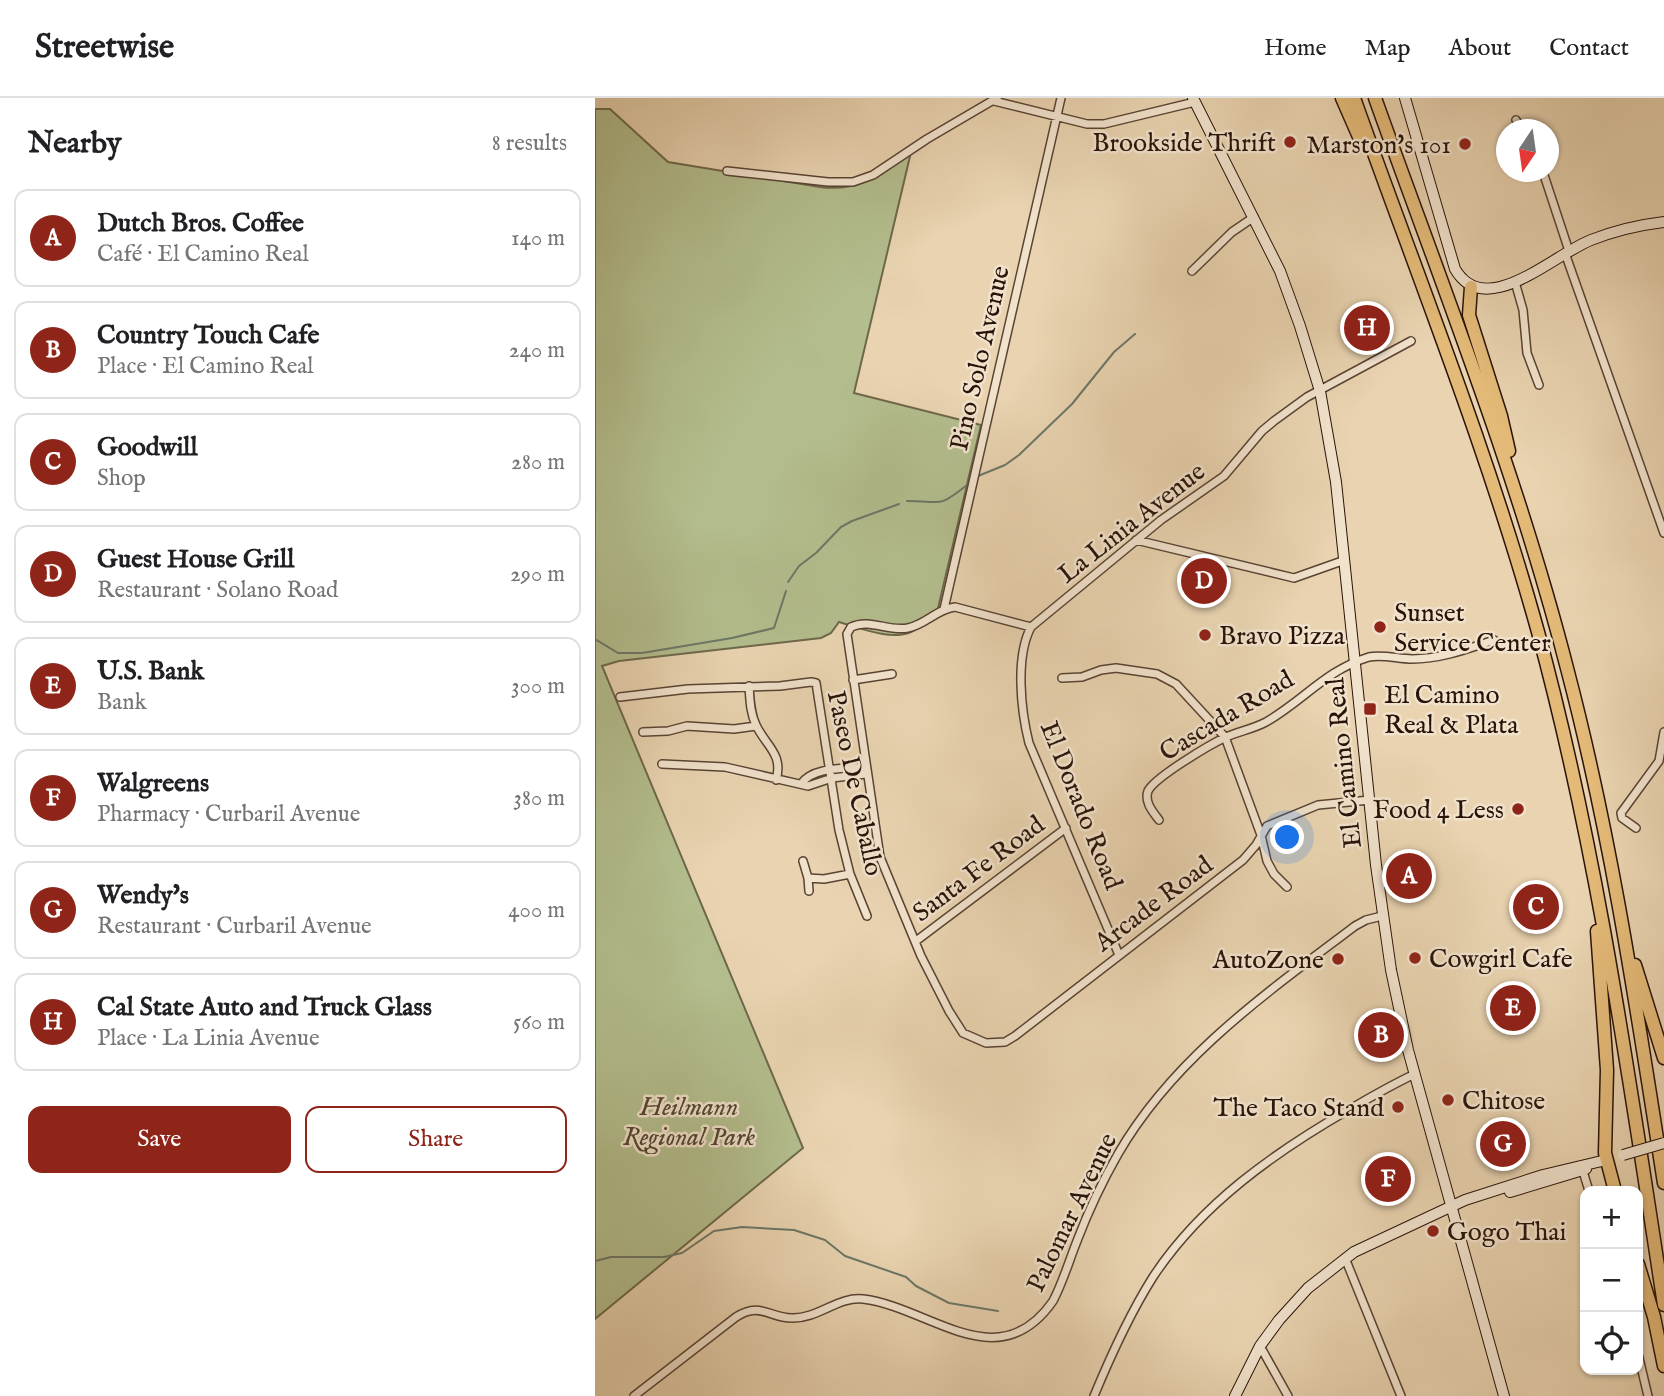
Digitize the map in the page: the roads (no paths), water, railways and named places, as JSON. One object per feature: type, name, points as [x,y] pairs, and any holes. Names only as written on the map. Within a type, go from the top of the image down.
[{"type":"highway","points":[[1342,98],[1404,238]]},
{"type":"highway","points":[[1355,98],[1495,494],[1528,596],[1569,754],[1592,861],[1664,1305]]},
{"type":"highway","points":[[1375,98],[1522,510],[1547,592],[1585,736],[1606,832],[1664,1183]]},
{"type":"highway","points":[[1471,287],[1469,315],[1501,416],[1522,510]]},
{"type":"highway","points":[[1592,861],[1606,1049],[1606,1160],[1614,1186]]},
{"type":"highway","points":[[1626,943],[1643,986],[1664,1058]]},
{"type":"highway","points":[[1643,1281],[1664,1366]]},
{"type":"main road","points":[[1405,98],[1455,269],[1471,287],[1486,290],[1503,288],[1567,252],[1613,233],[1664,222]]},
{"type":"main road","name":"El Camino Real","points":[[1194,100],[1254,217],[1293,306],[1320,391],[1333,463],[1382,916],[1396,998],[1504,1396]]},
{"type":"main road","points":[[1235,1396],[1260,1346],[1293,1303],[1345,1258],[1379,1239],[1465,1200],[1664,1143]]},
{"type":"street","name":"Pino Solo Avenue","points":[[944,609],[1061,98]]},
{"type":"street","points":[[727,171],[828,182],[853,182],[873,175],[977,108],[995,100],[1055,117],[1087,124],[1104,124],[1194,100]]},
{"type":"street","points":[[1546,182],[1567,252],[1664,533]]},
{"type":"street","points":[[1192,271],[1233,232],[1254,217]]},
{"type":"street","points":[[1514,282],[1524,310],[1527,353],[1539,385]]},
{"type":"street","name":"La Linia Avenue","points":[[1031,627],[1136,540],[1233,468],[1273,421],[1320,391],[1411,341]]},
{"type":"street","points":[[1136,540],[1294,578],[1345,560]]},
{"type":"street","points":[[916,941],[880,857],[847,634],[849,629],[863,623],[908,628],[944,609],[964,608],[1031,627]]},
{"type":"street","name":"El Dorado Road","points":[[1031,627],[1022,660],[1027,732],[1032,752],[1119,955]]},
{"type":"street","name":"Cascada Road","points":[[1159,820],[1148,801],[1147,794],[1151,787],[1174,768],[1226,737],[1272,719],[1328,675],[1378,656],[1411,659],[1437,657],[1494,640]]},
{"type":"street","points":[[1062,678],[1082,677],[1116,668],[1164,676],[1176,684],[1226,737],[1261,835],[1267,861],[1274,874],[1287,887]]},
{"type":"street","points":[[853,680],[892,674]]},
{"type":"street","name":"Paseo De Caballo","points":[[620,697],[688,689],[816,683],[839,830],[850,874],[867,916]]},
{"type":"street","points":[[749,686],[750,704],[756,726],[776,755],[779,769],[776,780]]},
{"type":"street","points":[[643,732],[667,731],[687,726],[734,729],[756,726]]},
{"type":"street","points":[[1636,828],[1622,818],[1621,813],[1659,761],[1664,732]]},
{"type":"street","points":[[662,764],[725,767],[801,784],[804,779],[866,770]]},
{"type":"street","name":"Arcade Road","points":[[916,941],[937,988],[963,1033],[986,1043],[1005,1042],[1243,860],[1267,826],[1318,805],[1370,800]]},
{"type":"street","name":"Santa Fe Road","points":[[916,941],[1066,828]]},
{"type":"street","points":[[803,861],[809,878],[809,891]]},
{"type":"street","points":[[809,878],[824,879],[850,874]]},
{"type":"street","name":"Palomar Avenue","points":[[634,1396],[736,1317],[749,1310],[761,1310],[786,1318],[802,1318],[853,1299],[865,1299],[972,1335],[1004,1336],[1023,1330],[1039,1319],[1053,1301],[1095,1198],[1118,1153],[1144,1116],[1187,1065],[1239,1014],[1355,926],[1382,916]]},
{"type":"street","points":[[1094,1396],[1112,1350],[1154,1276],[1211,1208],[1244,1178],[1314,1129],[1415,1074]]},
{"type":"street","points":[[1581,1168],[1587,1186]]},
{"type":"street","points":[[1345,1258],[1401,1396]]},
{"type":"street","points":[[1260,1346],[1288,1396]]},
{"type":"street","points":[[1643,1375],[1648,1396]]},
{"type":"waterway","points":[[978,476],[1005,465],[1019,455],[1072,404],[1114,352],[1135,334]]},
{"type":"waterway","points":[[907,501],[944,501],[967,485]]},
{"type":"waterway","points":[[788,582],[799,566],[841,527],[899,504]]},
{"type":"waterway","points":[[595,639],[618,653],[642,653],[774,628],[786,591]]},
{"type":"waterway","points":[[595,1261],[611,1257],[664,1257],[682,1253],[714,1231],[742,1227],[794,1230],[825,1240],[845,1256],[906,1277],[916,1286],[949,1303],[998,1311]]},
{"type":"place","name":"Brookside Thrift","points":[[1290,142]]},
{"type":"place","name":"Marston's 101","points":[[1465,144]]},
{"type":"place","name":"Cal State Auto and Truck Glass","points":[[1367,328]]},
{"type":"place","name":"Guest House Grill","points":[[1204,581]]},
{"type":"place","name":"Sunset Service Center","points":[[1380,627]]},
{"type":"place","name":"Bravo Pizza","points":[[1205,635]]},
{"type":"place","name":"El Camino Real & Plata","points":[[1370,709]]},
{"type":"place","name":"Food 4 Less","points":[[1518,809]]},
{"type":"place","name":"Dutch Bros. Coffee","points":[[1409,876]]},
{"type":"place","name":"Goodwill","points":[[1536,907]]},
{"type":"place","name":"Cowgirl Cafe","points":[[1415,958]]},
{"type":"place","name":"AutoZone","points":[[1338,959]]},
{"type":"place","name":"U.S. Bank","points":[[1513,1008]]},
{"type":"place","name":"Country Touch Cafe","points":[[1381,1035]]},
{"type":"place","name":"Chitose","points":[[1448,1100]]},
{"type":"place","name":"The Taco Stand","points":[[1398,1107]]},
{"type":"place","name":"Wendy's","points":[[1503,1144]]},
{"type":"place","name":"Walgreens","points":[[1388,1179]]},
{"type":"place","name":"Gogo Thai","points":[[1433,1231]]},
{"type":"park label","name":"Heilmann Regional Park","points":[[689,1121]]}]
